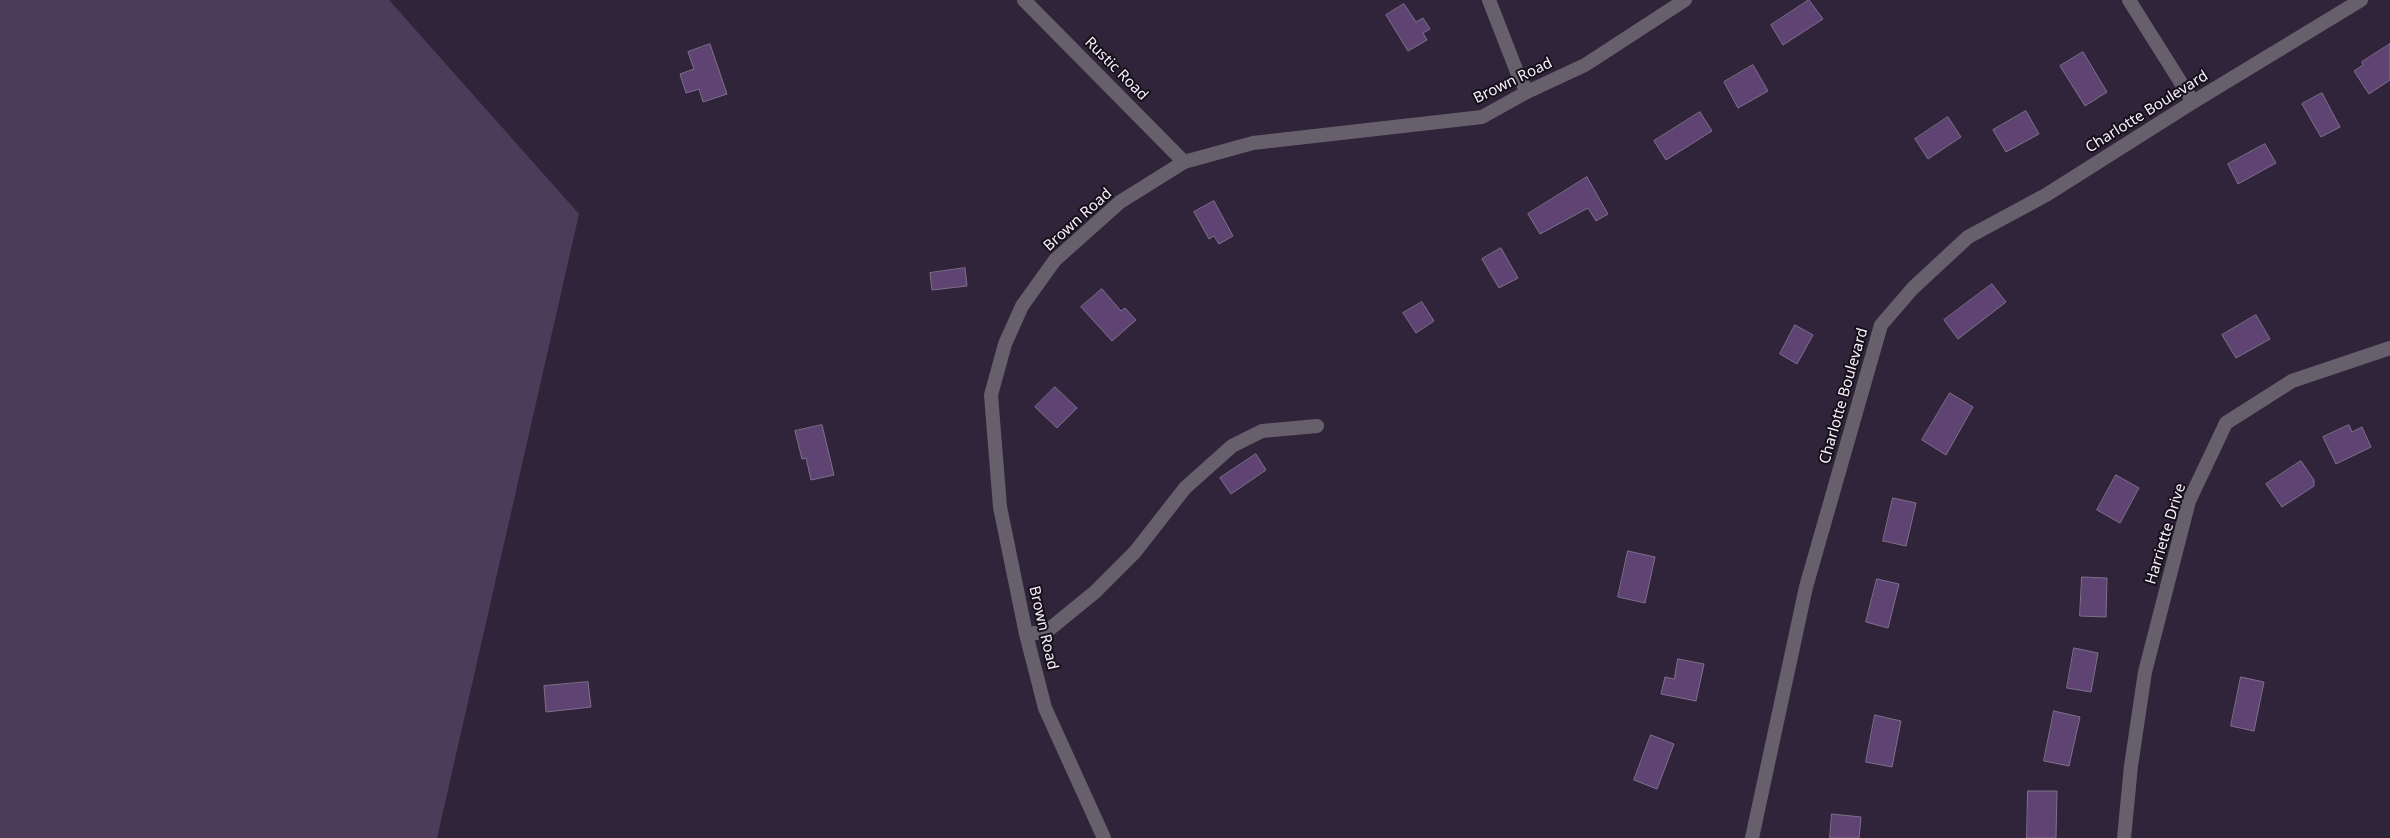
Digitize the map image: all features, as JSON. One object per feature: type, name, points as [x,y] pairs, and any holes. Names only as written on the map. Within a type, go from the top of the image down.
[{"type":"street","name":"Rustic Road","points":[[1024,0],[1184,162]]},
{"type":"street","points":[[1489,0],[1526,92]]},
{"type":"street","name":"Brown Road","points":[[1104,838],[1045,708],[1026,634],[1000,508],[991,395],[1005,344],[1022,306],[1055,260],[1120,202],[1184,162],[1253,143],[1482,117],[1526,92],[1585,65],[1685,0]]},
{"type":"street","points":[[2129,0],[2193,102]]},
{"type":"street","name":"Charlotte Boulevard","points":[[1752,838],[1806,587],[1881,325],[1913,288],[1968,237],[2046,195],[2193,102],[2361,0]]},
{"type":"street","name":"Harriette Drive","points":[[2124,838],[2131,766],[2145,672],[2189,501],[2226,423],[2292,381],[2390,348]]},
{"type":"street","points":[[1026,634],[1046,632],[1095,592],[1136,552],[1185,488],[1232,446],[1262,431],[1317,426]]},
{"type":"shaded area","points":[[0,0],[389,0],[579,214],[437,838],[0,838]]},
{"type":"building","points":[[1809,0],[1823,19],[1783,45],[1771,25]]},
{"type":"building","points":[[1404,4],[1416,22],[1423,18],[1430,29],[1423,33],[1427,40],[1408,51],[1386,15]]},
{"type":"building","points":[[710,44],[727,94],[703,102],[699,89],[686,93],[680,74],[694,69],[688,52]]},
{"type":"building","points":[[2390,44],[2390,80],[2369,94],[2354,71],[2363,65],[2362,62]]},
{"type":"building","points":[[2083,52],[2107,92],[2085,106],[2060,66]]},
{"type":"building","points":[[1753,65],[1768,91],[1738,108],[1724,82]]},
{"type":"building","points":[[2322,93],[2340,127],[2321,137],[2302,104]]},
{"type":"building","points":[[2026,111],[2039,134],[2006,152],[1993,130]]},
{"type":"building","points":[[1700,112],[1712,131],[1666,160],[1654,141]]},
{"type":"building","points":[[1948,117],[1961,137],[1928,159],[1915,139]]},
{"type":"building","points":[[2265,144],[2276,163],[2238,184],[2228,164]]},
{"type":"building","points":[[1587,177],[1608,214],[1596,221],[1588,208],[1540,234],[1528,214]]},
{"type":"building","points":[[1214,201],[1233,236],[1219,244],[1214,236],[1209,239],[1194,212]]},
{"type":"building","points":[[1501,248],[1518,278],[1499,288],[1482,259]]},
{"type":"building","points":[[965,268],[967,286],[932,290],[930,273]]},
{"type":"building","points":[[1992,284],[2006,302],[1958,339],[1944,320]]},
{"type":"building","points":[[1102,289],[1121,311],[1125,308],[1136,320],[1112,341],[1081,307]]},
{"type":"building","points":[[1422,302],[1434,321],[1416,333],[1403,313]]},
{"type":"building","points":[[2256,315],[2270,339],[2236,358],[2222,335]]},
{"type":"building","points":[[1795,325],[1813,335],[1797,364],[1780,354]]},
{"type":"building","points":[[1055,387],[1077,408],[1057,428],[1035,407]]},
{"type":"building","points":[[1950,393],[1973,407],[1946,455],[1922,440]]},
{"type":"building","points":[[822,425],[834,475],[811,480],[806,458],[802,459],[795,431]]},
{"type":"building","points":[[2349,425],[2352,432],[2362,427],[2371,447],[2336,464],[2323,437]]},
{"type":"building","points":[[1256,454],[1266,470],[1231,494],[1220,478]]},
{"type":"building","points":[[2301,461],[2314,480],[2314,486],[2282,507],[2266,484]]},
{"type":"building","points":[[2116,475],[2139,488],[2120,523],[2097,510]]},
{"type":"building","points":[[1893,498],[1916,503],[1906,546],[1883,541]]},
{"type":"building","points":[[1628,551],[1655,557],[1645,603],[1618,597]]},
{"type":"building","points":[[2082,577],[2107,578],[2106,617],[2080,616]]},
{"type":"building","points":[[1877,579],[1899,584],[1888,628],[1866,622]]},
{"type":"building","points":[[2074,648],[2098,653],[2091,692],[2067,688]]},
{"type":"building","points":[[1678,659],[1704,664],[1696,701],[1661,694],[1665,677],[1674,679]]},
{"type":"building","points":[[2241,677],[2264,682],[2254,731],[2231,726]]},
{"type":"building","points":[[588,682],[591,707],[546,712],[544,686]]},
{"type":"building","points":[[2054,711],[2080,717],[2069,766],[2044,761]]},
{"type":"building","points":[[1875,715],[1901,721],[1892,767],[1866,762]]},
{"type":"building","points":[[1651,735],[1674,744],[1657,789],[1634,780]]},
{"type":"building","points":[[2028,791],[2057,791],[2056,838],[2027,838]]},
{"type":"building","points":[[1832,814],[1861,817],[1859,838],[1830,838]]}]
